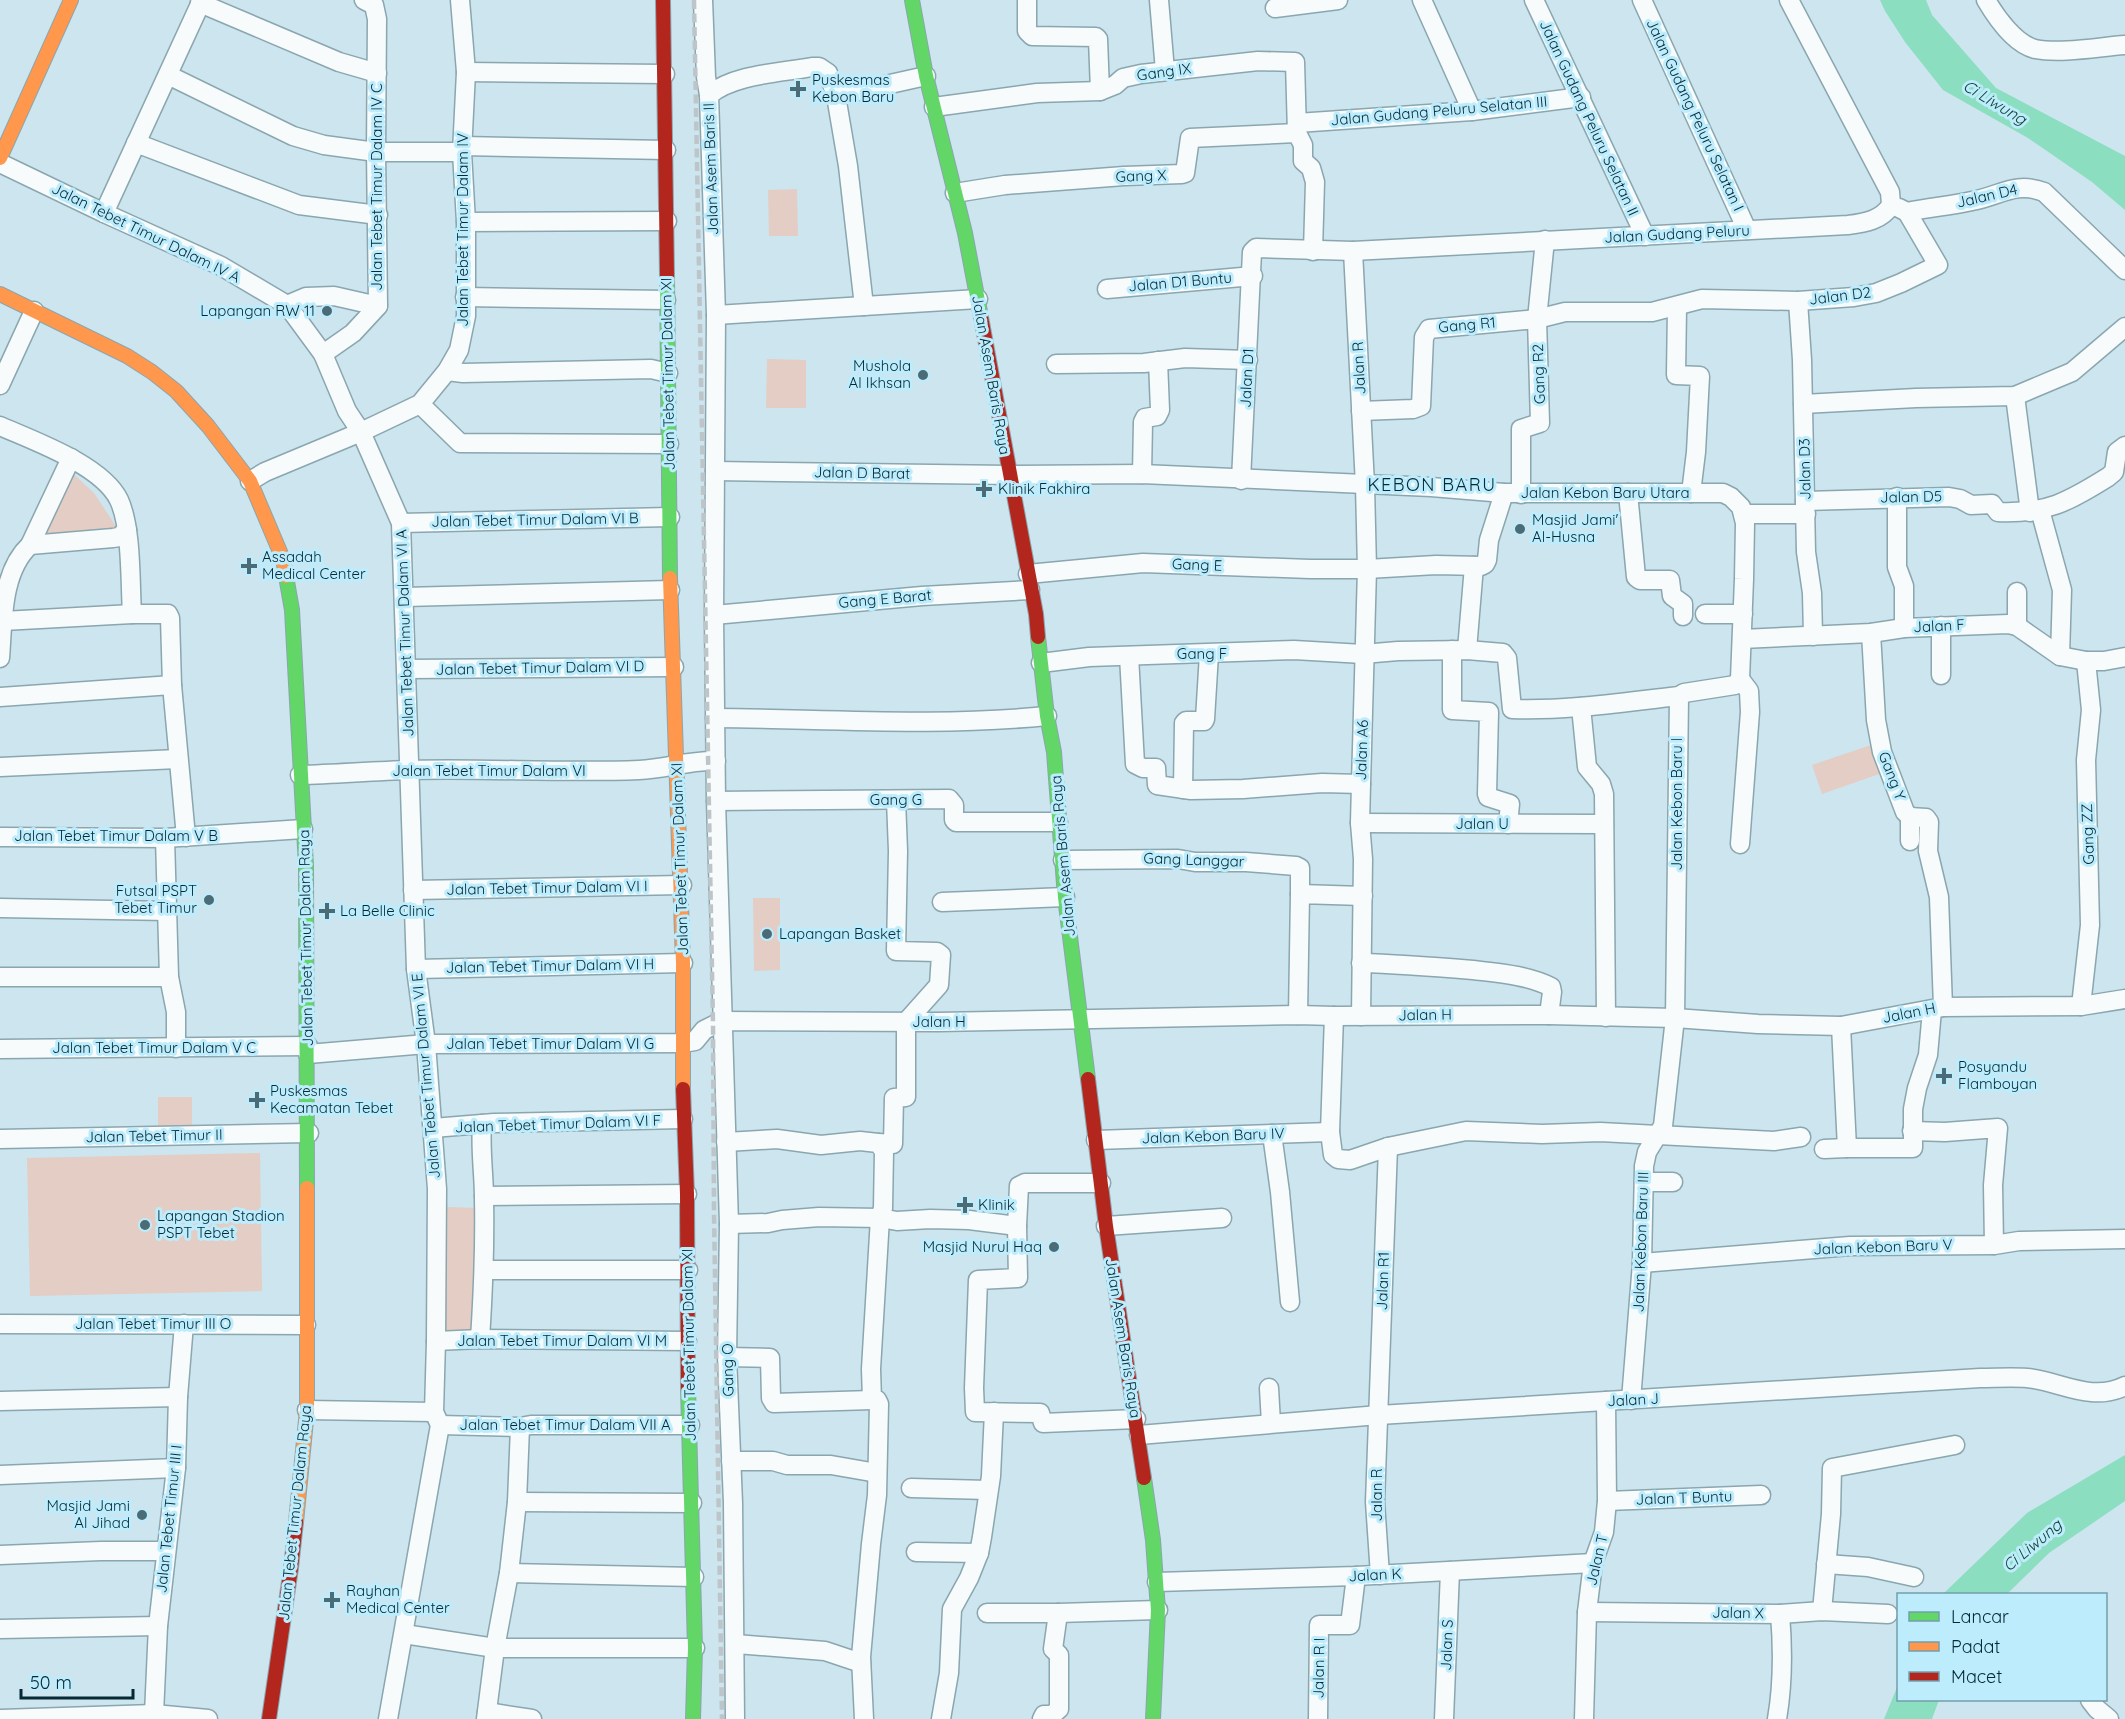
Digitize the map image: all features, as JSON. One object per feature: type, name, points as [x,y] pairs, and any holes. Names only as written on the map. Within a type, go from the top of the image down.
[{"type":"street","points":[[0,158],[71,0]]},
{"type":"street","name":"Jalan Tebet Timur Dalam IV C","points":[[323,354],[353,333],[378,306],[376,11],[374,5],[364,0]]},
{"type":"street","name":"Jalan Tebet Timur Dalam IV","points":[[250,481],[420,404],[447,371],[459,350],[466,316],[463,149],[466,72],[460,0]]},
{"type":"street","name":"Jalan Tebet Timur Dalam XI","points":[[663,0],[670,590],[682,885],[683,1119],[687,1194],[687,1341],[695,1648],[693,1719]]},
{"type":"street","points":[[703,0],[705,70],[709,95]]},
{"type":"street","name":"Jalan Asem Baris Raya","points":[[912,0],[926,76],[978,299],[1029,582],[1054,752],[1065,897],[1101,1183],[1157,1582],[1154,1719]]},
{"type":"street","points":[[1027,0],[1027,31],[1032,36],[1096,37],[1100,91]]},
{"type":"street","points":[[1159,0],[1165,71]]},
{"type":"street","points":[[1275,8],[1338,0]]},
{"type":"street","points":[[1422,0],[1472,111]]},
{"type":"street","name":"Jalan Gudang Peluru Selatan II","points":[[1534,0],[1645,236]]},
{"type":"street","name":"Jalan Gudang Peluru Selatan I","points":[[1642,0],[1747,230]]},
{"type":"street","points":[[1789,0],[1899,209]]},
{"type":"street","points":[[1986,0],[2010,32],[2034,48],[2056,50],[2125,45]]},
{"type":"street","points":[[104,213],[201,2],[339,62],[376,73]]},
{"type":"street","name":"Gang IX","points":[[934,106],[1037,93],[1100,91],[1133,75],[1258,61],[1291,61],[1296,66],[1297,128]]},
{"type":"street","name":"Jalan Asem Baris II","points":[[715,718],[716,315],[709,95],[722,85],[819,67],[828,73],[836,96],[848,166],[864,306]]},
{"type":"street","points":[[466,72],[665,74]]},
{"type":"street","points":[[168,75],[292,136],[324,145],[376,152],[463,149],[666,150]]},
{"type":"street","points":[[836,96],[926,76]]},
{"type":"street","name":"Jalan Gudang Peluru Selatan III","points":[[1297,128],[1472,111],[1581,97]]},
{"type":"street","points":[[1297,128],[1304,145],[1304,161],[1311,168],[1315,182],[1313,250]]},
{"type":"street","name":"Gang X","points":[[955,193],[1005,185],[1182,174],[1185,173],[1190,138],[1297,128]]},
{"type":"street","points":[[136,143],[299,205],[378,215]]},
{"type":"street","name":"Jalan Tebet Timur Dalam IV A","points":[[0,163],[221,266],[287,305],[323,354],[347,411],[361,432]]},
{"type":"street","name":"Jalan D4","points":[[1899,209],[1975,201],[2011,189],[2033,188],[2044,192],[2125,270]]},
{"type":"street","name":"Jalan Gudang Peluru","points":[[1252,276],[1252,252],[1256,248],[1353,251],[1747,230],[1860,223],[1899,209]]},
{"type":"street","name":"Jalan D2","points":[[1537,319],[1565,312],[1652,312],[1701,299],[1798,301],[1876,293],[1935,268],[1938,264],[1899,209]]},
{"type":"street","points":[[466,222],[667,222]]},
{"type":"street","name":"Gang R2","points":[[1512,494],[1521,429],[1540,423],[1537,319],[1545,240]]},
{"type":"street","name":"Jalan R","points":[[1353,251],[1365,485]]},
{"type":"street","name":"Jalan D1 Buntu","points":[[1107,288],[1252,276]]},
{"type":"street","name":"Jalan D1","points":[[1241,480],[1252,276]]},
{"type":"street","name":"Jalan Tebet Timur Dalam Raya","points":[[0,294],[127,356],[176,391],[208,426],[250,481],[283,559],[290,595],[303,829],[308,1050],[306,1325],[308,1410],[291,1568],[269,1719]]},
{"type":"street","points":[[287,305],[306,297],[334,296],[378,306]]},
{"type":"street","points":[[465,297],[666,300]]},
{"type":"street","points":[[716,315],[978,299]]},
{"type":"street","name":"Jalan D3","points":[[1798,301],[1806,552],[1812,593],[1813,636]]},
{"type":"street","points":[[1677,307],[1676,375],[1700,376],[1696,452],[1691,493]]},
{"type":"street","points":[[0,385],[34,311]]},
{"type":"street","name":"Gang R1","points":[[1361,411],[1413,409],[1421,406],[1424,337],[1429,329],[1537,319]]},
{"type":"street","points":[[1803,404],[2015,396],[2072,372],[2125,327]]},
{"type":"street","points":[[1056,364],[1144,363],[1185,358],[1248,360]]},
{"type":"street","points":[[1142,474],[1143,422],[1145,418],[1157,416],[1160,410],[1158,361]]},
{"type":"street","points":[[447,371],[463,373],[651,369],[668,373]]},
{"type":"street","points":[[2015,396],[2035,511],[2062,590],[2060,656]]},
{"type":"street","points":[[420,404],[460,443],[669,444]]},
{"type":"street","points":[[0,426],[71,458],[100,478],[119,500],[127,530],[132,614]]},
{"type":"street","name":"Jalan Tebet Timur Dalam VI A","points":[[361,432],[401,523],[411,770]]},
{"type":"street","name":"Jalan D5","points":[[1743,514],[1897,497],[1949,496],[1971,505],[1992,504],[2000,513],[2035,511],[2067,501],[2108,477],[2114,472],[2117,452],[2125,446]]},
{"type":"street","points":[[0,658],[10,580],[24,551],[30,545],[71,458]]},
{"type":"street","name":"Jalan D Barat","points":[[715,471],[1009,475]]},
{"type":"street","name":"Jalan Kebon Baru Utara","points":[[1009,475],[1142,474],[1431,487],[1512,494],[1723,493],[1736,501],[1743,514]]},
{"type":"street","name":"Jalan A6","points":[[1361,1016],[1363,859],[1360,823],[1367,569],[1365,485]]},
{"type":"street","points":[[1628,493],[1636,577],[1640,580],[1670,580],[1673,598],[1683,604],[1683,616]]},
{"type":"street","points":[[1508,824],[1510,804],[1488,797],[1487,794],[1489,712],[1452,710],[1459,650],[1474,566],[1486,563],[1489,540],[1512,494]]},
{"type":"street","points":[[1897,497],[1897,567],[1904,586],[1904,628]]},
{"type":"street","points":[[1606,1017],[1603,788],[1587,767],[1581,707],[1679,696],[1684,693],[1735,685],[1740,679],[1742,639],[1745,523],[1743,514]]},
{"type":"street","name":"Jalan Tebet Timur Dalam VI B","points":[[401,523],[670,517]]},
{"type":"street","points":[[30,545],[113,538],[119,537],[127,530]]},
{"type":"street","name":"Gang E","points":[[1029,582],[1143,563],[1310,569],[1474,566]]},
{"type":"street","name":"Gang E Barat","points":[[714,615],[922,596],[1029,582]]},
{"type":"street","points":[[405,597],[670,590]]},
{"type":"street","points":[[2017,592],[2017,626],[2060,656],[2086,661],[2104,661],[2125,657]]},
{"type":"street","points":[[3,621],[163,613],[170,618],[172,685],[186,837]]},
{"type":"street","points":[[1705,614],[1743,614]]},
{"type":"street","name":"Jalan F","points":[[1742,639],[1871,633],[1941,626],[1990,624],[2017,626]]},
{"type":"street","points":[[1941,626],[1941,675]]},
{"type":"street","name":"Gang Y","points":[[1871,633],[1876,720],[1882,752],[1905,812],[1910,817],[1926,818],[1929,822],[1928,851],[1939,897],[1938,1008]]},
{"type":"street","name":"Gang F","points":[[1041,663],[1089,657],[1294,651],[1363,654],[1459,650],[1503,653],[1507,658],[1512,709],[1581,707]]},
{"type":"street","points":[[1183,789],[1184,723],[1205,719],[1209,654]]},
{"type":"street","points":[[1129,656],[1135,764],[1143,768],[1156,768],[1157,785],[1183,789],[1243,789],[1322,783],[1361,784]]},
{"type":"street","name":"Gang ZZ","points":[[2081,1006],[2090,925],[2086,760],[2091,710],[2086,661]]},
{"type":"street","name":"Jalan Tebet Timur Dalam VI D","points":[[407,669],[674,667]]},
{"type":"street","points":[[1740,679],[1749,691],[1750,712],[1740,844]]},
{"type":"street","points":[[0,697],[172,685]]},
{"type":"street","name":"Jalan Kebon Baru I","points":[[1675,1018],[1679,696]]},
{"type":"street","points":[[715,718],[914,723],[1002,721],[1047,716]]},
{"type":"street","name":"Gang O","points":[[715,718],[729,1224],[727,1357],[736,1644],[735,1719]]},
{"type":"street","points":[[0,767],[178,759]]},
{"type":"street","name":"Jalan Tebet Timur Dalam VI","points":[[300,775],[411,770],[639,770],[669,768],[676,763],[716,761]]},
{"type":"street","name":"Jalan Tebet Timur Dalam VI E","points":[[388,1719],[404,1634],[437,1419],[434,1382],[437,1188],[426,1044],[416,969],[411,770]]},
{"type":"street","points":[[726,1142],[777,1139],[821,1145],[860,1141],[893,1144],[894,1098],[906,1096],[906,1022],[939,985],[941,955],[937,952],[896,951],[898,851],[896,800]]},
{"type":"street","name":"Gang G","points":[[716,801],[949,800],[954,805],[954,820],[957,822],[1058,822]]},
{"type":"street","points":[[1910,817],[1910,841]]},
{"type":"street","name":"Jalan U","points":[[1360,823],[1604,824]]},
{"type":"street","name":"Jalan Tebet Timur Dalam V B","points":[[0,837],[165,838],[303,829]]},
{"type":"street","points":[[165,838],[169,977],[176,1012],[176,1048]]},
{"type":"street","name":"Gang Langgar","points":[[1062,860],[1178,859],[1195,862],[1246,862],[1296,866],[1299,868],[1300,894]]},
{"type":"street","name":"Jalan Tebet Timur Dalam VI I","points":[[413,890],[682,885]]},
{"type":"street","points":[[1298,1015],[1300,894],[1363,896]]},
{"type":"street","points":[[942,902],[1065,897]]},
{"type":"street","points":[[0,908],[167,911]]},
{"type":"street","name":"Jalan Tebet Timur Dalam VI H","points":[[416,969],[683,963]]},
{"type":"street","points":[[1361,963],[1426,965],[1487,972],[1535,981],[1551,987],[1549,1015]]},
{"type":"street","points":[[0,977],[169,977]]},
{"type":"street","name":"Jalan H","points":[[722,1021],[906,1022],[1298,1015],[1549,1015],[1841,1026],[1938,1008],[2081,1006],[2125,999]]},
{"type":"street","points":[[1824,1149],[1913,1148],[1912,1131],[1917,1088],[1928,1055],[1938,1008]]},
{"type":"street","points":[[1334,1016],[1330,1132],[1333,1155],[1338,1159],[1350,1160],[1388,1147],[1466,1131],[1542,1134],[1600,1132],[1774,1141],[1801,1137]]},
{"type":"street","name":"Jalan Kebon Baru III","points":[[1631,1400],[1642,1263],[1644,1166],[1647,1152],[1663,1126],[1675,1018]]},
{"type":"street","points":[[683,1042],[695,1041],[704,1030],[722,1021]]},
{"type":"street","points":[[1841,1026],[1847,1148]]},
{"type":"street","name":"Jalan Tebet Timur Dalam VI G","points":[[308,1050],[426,1044],[683,1042]]},
{"type":"street","name":"Jalan Tebet Timur Dalam V C","points":[[0,1049],[308,1050]]},
{"type":"street","name":"Jalan Tebet Timur Dalam VI F","points":[[433,1128],[482,1124],[683,1119]]},
{"type":"street","points":[[480,1340],[484,1270],[482,1124]]},
{"type":"street","points":[[1912,1131],[1945,1132],[1998,1128],[1994,1185],[1994,1245]]},
{"type":"street","name":"Jalan Kebon Baru IV","points":[[1096,1140],[1330,1132]]},
{"type":"street","name":"Jalan Tebet Timur II","points":[[0,1138],[309,1133]]},
{"type":"street","points":[[1272,1134],[1290,1302]]},
{"type":"street","points":[[872,1400],[871,1368],[880,1218],[883,1208],[884,1152],[878,1143]]},
{"type":"street","name":"Jalan R1","points":[[1378,1415],[1388,1147]]},
{"type":"street","points":[[1644,1182],[1673,1182]]},
{"type":"street","points":[[941,1719],[949,1673],[952,1609],[966,1585],[978,1553],[992,1458],[994,1412],[975,1412],[978,1280],[1018,1278],[1018,1194],[1021,1184],[1101,1183]]},
{"type":"street","points":[[484,1196],[687,1194]]},
{"type":"street","points":[[729,1224],[768,1223],[819,1217],[880,1218],[897,1221],[969,1220],[1017,1226]]},
{"type":"street","points":[[1107,1227],[1221,1218]]},
{"type":"street","name":"Jalan Kebon Baru V","points":[[1642,1263],[1850,1246],[1994,1245],[2019,1241],[2125,1239]]},
{"type":"street","points":[[484,1270],[688,1270]]},
{"type":"street","name":"Jalan Tebet Timur III O","points":[[0,1324],[306,1325]]},
{"type":"street","name":"Jalan Tebet Timur III I","points":[[154,1714],[158,1626],[176,1468],[178,1397],[184,1324]]},
{"type":"street","name":"Jalan Tebet Timur Dalam VI M","points":[[436,1341],[687,1341]]},
{"type":"street","points":[[727,1357],[770,1358],[771,1398],[774,1402],[877,1400],[879,1404],[877,1495],[861,1663],[864,1719]]},
{"type":"street","name":"Jalan J","points":[[994,1412],[1040,1413],[1043,1423],[1137,1427],[1271,1423],[1980,1378],[2029,1378],[2095,1393],[2125,1386]]},
{"type":"street","points":[[1269,1388],[1271,1423]]},
{"type":"street","points":[[0,1401],[178,1397]]},
{"type":"street","name":"Jalan T","points":[[1584,1719],[1587,1612],[1593,1563],[1604,1532],[1607,1501],[1606,1401]]},
{"type":"street","name":"Jalan Tebet Timur Dalam VII A","points":[[308,1410],[520,1427],[531,1425],[690,1425]]},
{"type":"street","name":"Jalan R","points":[[1378,1415],[1375,1502],[1380,1575]]},
{"type":"street","points":[[520,1427],[517,1502],[509,1573],[495,1648],[486,1716],[532,1719]]},
{"type":"street","points":[[1821,1611],[1831,1514],[1832,1468],[1955,1445]]},
{"type":"street","points":[[731,1461],[831,1465],[877,1473]]},
{"type":"street","points":[[0,1474],[176,1468]]},
{"type":"street","points":[[911,1488],[988,1490]]},
{"type":"street","name":"Jalan T Buntu","points":[[1607,1501],[1761,1495]]},
{"type":"street","points":[[517,1502],[692,1503]]},
{"type":"street","points":[[0,1555],[166,1551]]},
{"type":"street","points":[[916,1552],[978,1553]]},
{"type":"street","name":"Jalan K","points":[[1157,1582],[1380,1575],[1593,1563]]},
{"type":"street","points":[[1826,1564],[1868,1567],[1914,1576]]},
{"type":"street","name":"Jalan S","points":[[1444,1719],[1450,1571]]},
{"type":"street","points":[[509,1573],[694,1577]]},
{"type":"street","name":"Jalan R I","points":[[1318,1719],[1319,1626],[1350,1625],[1356,1576]]},
{"type":"street","points":[[987,1612],[1058,1613],[1158,1610]]},
{"type":"street","name":"Jalan X","points":[[1587,1612],[1780,1614],[1821,1611],[1888,1614]]},
{"type":"street","points":[[1042,1719],[1044,1715],[1052,1715],[1059,1709],[1059,1655],[1053,1649],[1058,1613]]},
{"type":"street","points":[[1777,1719],[1782,1681],[1780,1614]]},
{"type":"street","points":[[0,1629],[158,1626]]},
{"type":"street","points":[[404,1634],[495,1648],[695,1648]]},
{"type":"street","points":[[736,1644],[825,1651],[861,1663]]},
{"type":"street","points":[[2091,1701],[2109,1719]]},
{"type":"street","points":[[1,1719],[128,1717],[154,1714],[208,1719]]},
{"type":"shaded area","points":[[797,189],[798,236],[769,236],[768,190]]},
{"type":"shaded area","points":[[767,359],[806,360],[806,408],[766,408]]},
{"type":"shaded area","points":[[69,470],[94,493],[121,534],[40,536]]},
{"type":"shaded area","points":[[1874,744],[1885,772],[1822,794],[1812,765]]},
{"type":"shaded area","name":"Lapangan Basket","points":[[753,898],[780,898],[780,970],[754,971]]},
{"type":"shaded area","points":[[158,1097],[192,1097],[192,1126],[158,1126]]},
{"type":"shaded area","name":"Lapangan Stadion PSPT Tebet","points":[[260,1153],[262,1291],[30,1296],[27,1158]]},
{"type":"shaded area","points":[[446,1207],[478,1208],[474,1333],[443,1332]]},
{"type":"water","name":"Ci Liwung","points":[[1880,0],[1926,0],[1932,15],[1996,88],[2125,156],[2125,210],[2092,182],[2028,138],[1943,90],[1905,42]]},
{"type":"water","name":"Ci Liwung","points":[[2125,1455],[2125,1501],[2049,1553],[2008,1593],[1944,1593],[2027,1513]]},
{"type":"water","points":[[1897,1687],[1897,1701],[1939,1701],[1932,1719],[1884,1719]]},
{"type":"railway","points":[[694,0],[713,1024],[722,1719]]},
{"type":"traffic: fast","points":[[912,0],[926,76],[965,233],[981,317]]},
{"type":"traffic: fast","points":[[667,276],[670,578]]},
{"type":"traffic: fast","points":[[286,576],[292,610],[306,866],[307,1188]]},
{"type":"traffic: fast","points":[[1038,637],[1047,716],[1054,752],[1065,897],[1088,1079]]},
{"type":"traffic: fast","points":[[688,1388],[695,1648],[693,1719]]},
{"type":"traffic: fast","points":[[1144,1478],[1153,1540],[1158,1610],[1153,1719]]},
{"type":"traffic: slow","points":[[0,158],[71,0]]},
{"type":"traffic: slow","points":[[0,294],[127,356],[176,391],[208,426],[250,481],[283,559],[286,576]]},
{"type":"traffic: slow","points":[[670,578],[683,963],[683,1089]]},
{"type":"traffic: slow","points":[[296,1522],[307,1410],[307,1188]]},
{"type":"traffic: jam","points":[[663,0],[667,276]]},
{"type":"traffic: jam","points":[[981,317],[1036,614],[1038,637]]},
{"type":"traffic: jam","points":[[1088,1079],[1106,1226],[1144,1478]]},
{"type":"traffic: jam","points":[[683,1089],[687,1194],[688,1388]]},
{"type":"traffic: jam","points":[[269,1719],[296,1522]]},
{"type":"place","name":"Puskesmas Kebon Baru","points":[[798,89]]},
{"type":"place","name":"Lapangan RW 11","points":[[327,311]]},
{"type":"place","name":"Mushola Al Ikhsan","points":[[923,375]]},
{"type":"place","name":"Klinik Fakhira","points":[[984,489]]},
{"type":"place","name":"Masjid Jami' Al-Husna","points":[[1520,529]]},
{"type":"place","name":"Assadah Medical Center","points":[[249,566]]},
{"type":"place","name":"Futsal PSPT Tebet Timur","points":[[209,900]]},
{"type":"place","name":"La Belle Clinic","points":[[327,911]]},
{"type":"place","name":"Lapangan Basket","points":[[767,934]]},
{"type":"place","name":"Posyandu Flamboyan","points":[[1944,1076]]},
{"type":"place","name":"Puskesmas Kecamatan Tebet","points":[[257,1100]]},
{"type":"place","name":"Klinik","points":[[965,1205]]},
{"type":"place","name":"Lapangan Stadion PSPT Tebet","points":[[145,1225]]},
{"type":"place","name":"Masjid Nurul Haq","points":[[1054,1247]]},
{"type":"place","name":"Masjid Jami Al Jihad","points":[[142,1515]]},
{"type":"place","name":"Rayhan Medical Center","points":[[332,1600]]},
{"type":"district","name":"KEBON BARU","points":[[1432,485]]}]
